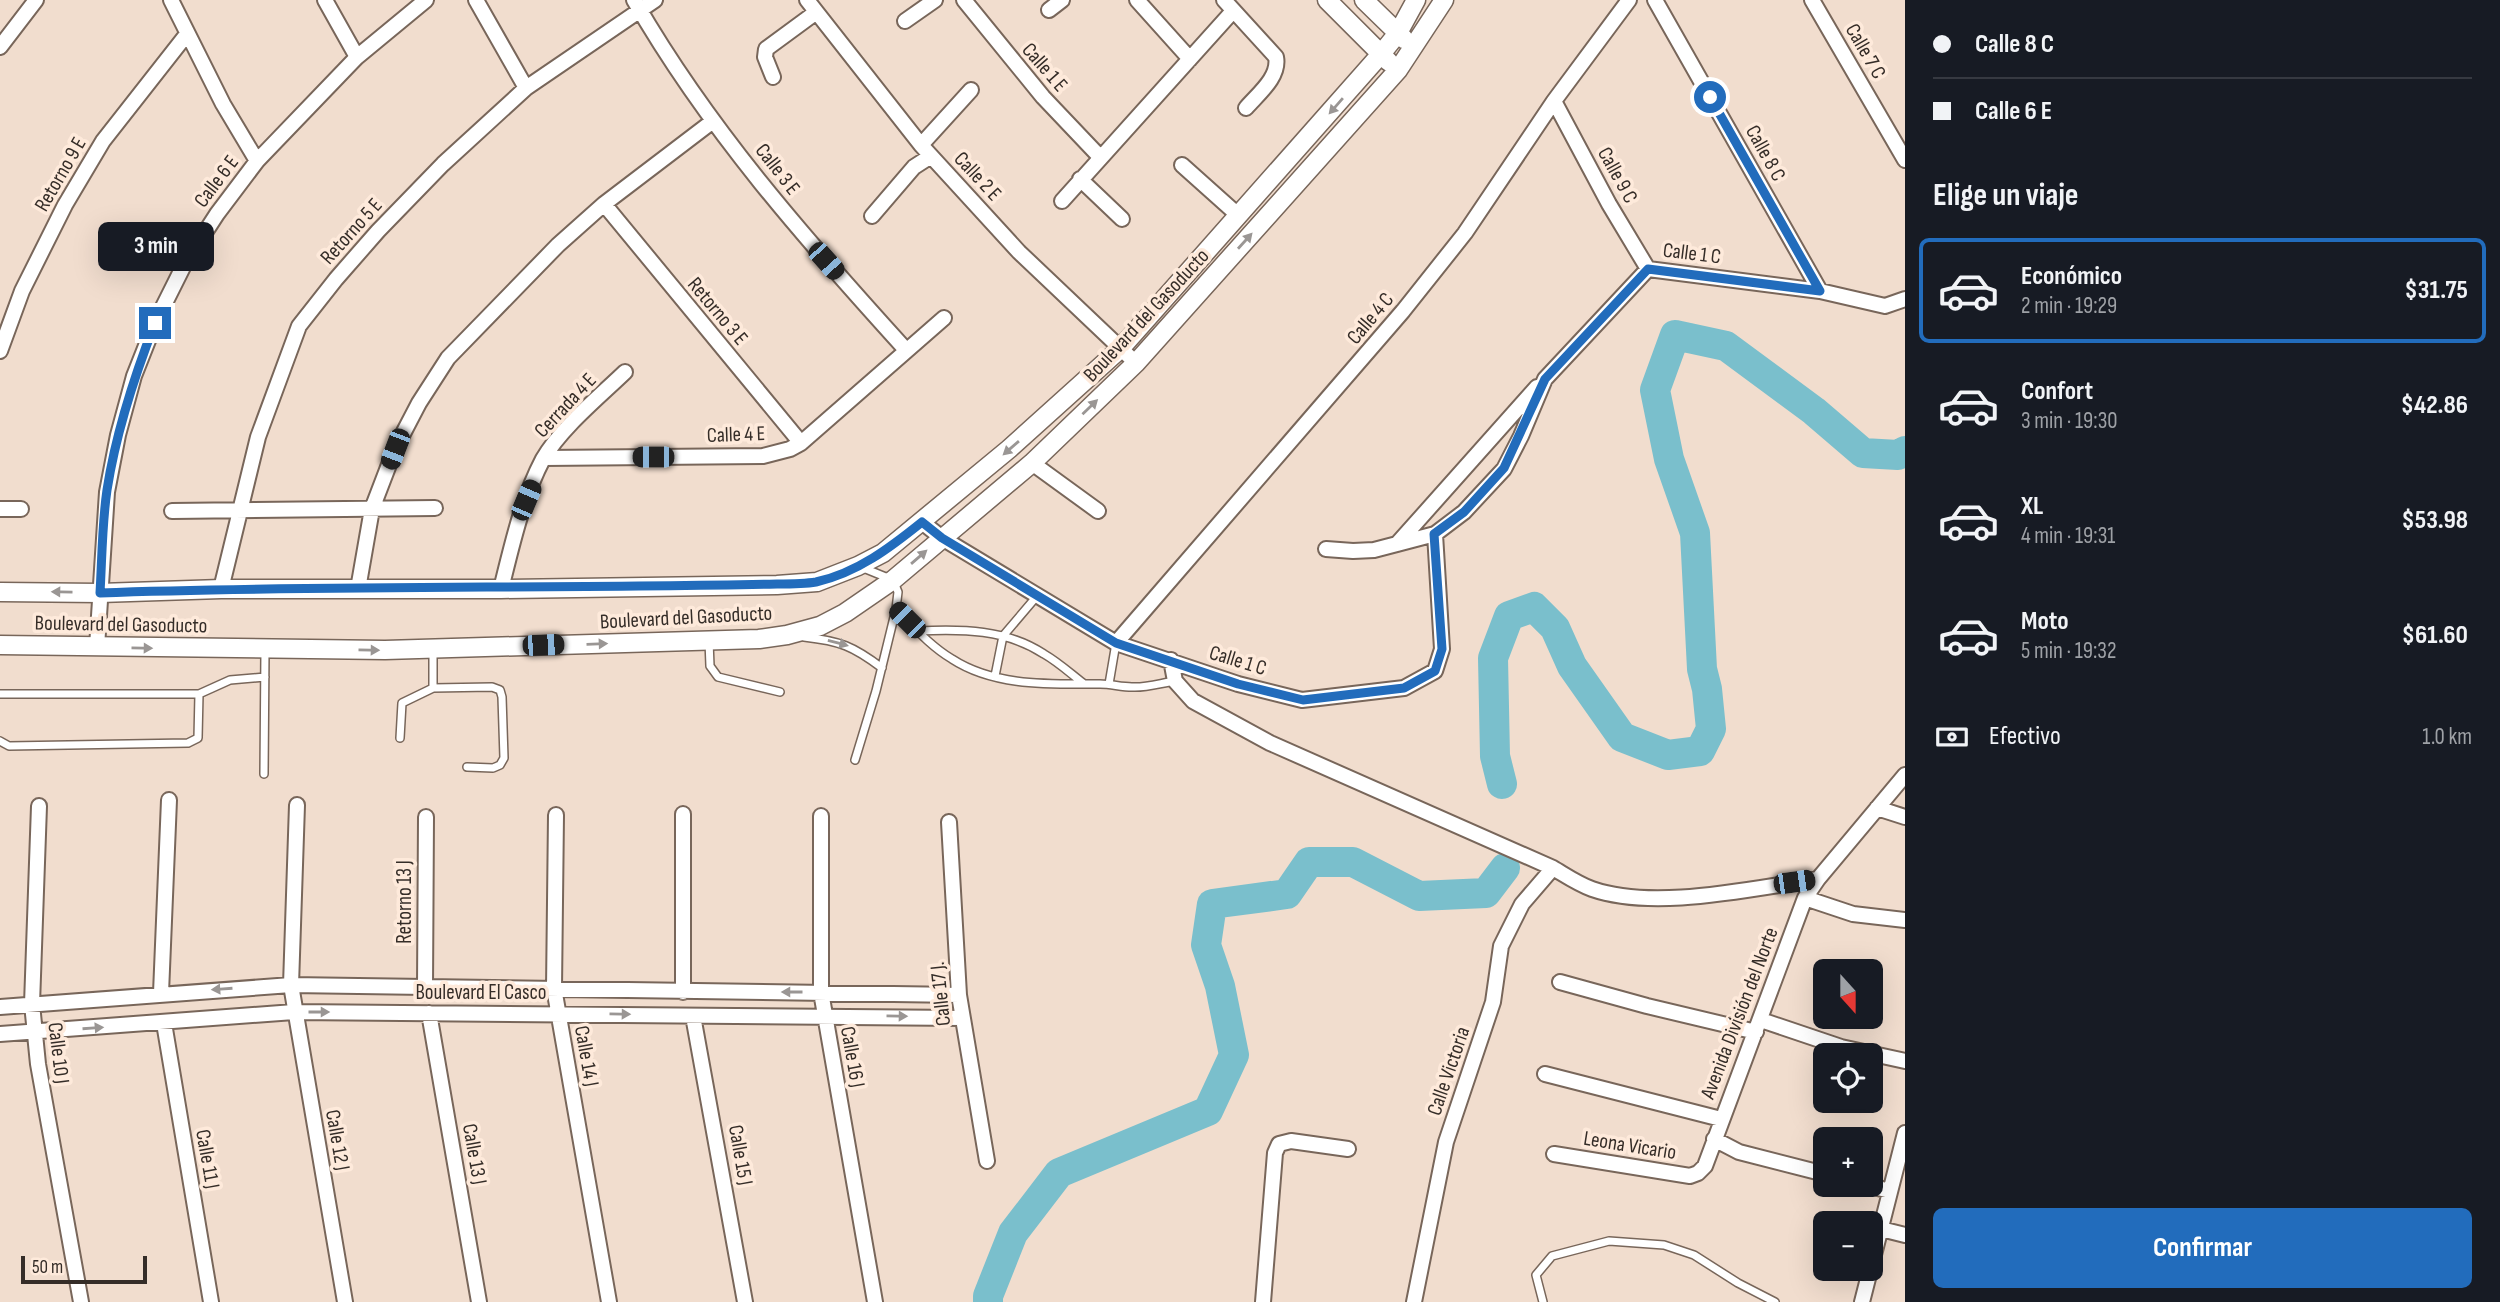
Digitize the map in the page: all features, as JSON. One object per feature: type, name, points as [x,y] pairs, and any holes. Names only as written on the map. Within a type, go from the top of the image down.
[{"type":"street","points":[[0,47],[36,0]]},
{"type":"street","points":[[171,0],[257,161]]},
{"type":"street","points":[[325,0],[357,58]]},
{"type":"street","name":"Calle 6 E","points":[[97,647],[107,492],[118,435],[134,376],[155,323],[184,265],[217,214],[257,161],[357,58],[426,0]]},
{"type":"street","points":[[476,0],[526,88]]},
{"type":"street","name":"Retorno 5 E","points":[[221,589],[258,437],[299,326],[378,231],[443,163],[526,88],[637,5],[656,0]]},
{"type":"street","points":[[905,21],[935,0]]},
{"type":"street","name":"Calle 1 E","points":[[964,0],[1043,97],[1100,157]]},
{"type":"street","points":[[1049,10],[1062,0]]},
{"type":"street","points":[[1138,0],[1189,60]]},
{"type":"street","points":[[1327,0],[1398,70]]},
{"type":"street","points":[[1364,0],[1414,48]]},
{"type":"street","name":"Boulevard del Gasoducto","points":[[0,592],[501,589],[777,584],[817,582],[858,566],[883,553],[922,522],[1009,449],[1120,349],[1381,54],[1398,33],[1416,0]]},
{"type":"street","name":"Boulevard del Gasoducto","points":[[0,645],[433,649],[759,639],[788,635],[820,626],[893,580],[1032,463],[1136,363],[1398,70],[1444,0]]},
{"type":"street","name":"Calle 4 C","points":[[1116,643],[1404,311],[1465,233],[1554,101],[1629,0]]},
{"type":"street","name":"Calle 8 C","points":[[1655,0],[1820,291]]},
{"type":"street","name":"Calle 7 C","points":[[1812,0],[1905,160]]},
{"type":"street","name":"Calle 3 E","points":[[637,5],[713,121],[810,244],[906,350]]},
{"type":"street","points":[[773,77],[765,50],[811,6]]},
{"type":"street","name":"Calle 2 E","points":[[811,6],[926,150],[1019,252],[1136,363]]},
{"type":"street","points":[[1062,201],[1189,60],[1229,6],[1276,57],[1278,66],[1275,74],[1246,108]]},
{"type":"street","name":"Retorno 9 E","points":[[0,351],[22,291],[65,205],[103,141],[187,34]]},
{"type":"street","points":[[872,216],[914,167],[926,150],[931,136],[971,90]]},
{"type":"street","name":"Calle 9 C","points":[[1554,101],[1609,204],[1648,269]]},
{"type":"street","points":[[358,589],[372,509],[395,449],[419,403],[448,358],[558,245],[604,204],[713,121]]},
{"type":"street","points":[[1182,165],[1239,216]]},
{"type":"street","points":[[1080,179],[1122,219]]},
{"type":"street","name":"Retorno 3 E","points":[[604,204],[801,443]]},
{"type":"street","name":"Calle 1 C","points":[[1326,549],[1374,550],[1398,544],[1434,534],[1464,512],[1504,468],[1545,379],[1648,269],[1820,291],[1885,306],[1905,299]]},
{"type":"street","points":[[801,443],[944,318]]},
{"type":"street","name":"Cerrada 4 E","points":[[501,589],[515,532],[544,458],[588,407],[625,372]]},
{"type":"street","points":[[1398,544],[1545,379]]},
{"type":"street","name":"Calle 4 E","points":[[544,458],[763,456],[790,449],[801,443]]},
{"type":"street","points":[[1032,463],[1098,511]]},
{"type":"street","points":[[172,511],[435,508]]},
{"type":"street","points":[[0,509],[21,509]]},
{"type":"street","name":"Calle 1 C","points":[[922,522],[942,538],[1116,643],[1238,684],[1303,700],[1404,688],[1435,671],[1442,649],[1434,534]]},
{"type":"street","points":[[1171,660],[1175,681],[1193,701],[1270,743],[1553,868],[1592,889],[1626,895],[1675,898],[1818,879]]},
{"type":"street","name":"Avenida División del Norte","points":[[1699,1173],[1758,1026],[1805,898],[1905,775]]},
{"type":"street","points":[[161,993],[169,800]]},
{"type":"street","points":[[290,985],[297,805]]},
{"type":"street","name":"Calle 10 J","points":[[39,806],[32,1004],[34,1032],[37,1064],[81,1302]]},
{"type":"street","points":[[1877,808],[1905,817]]},
{"type":"street","points":[[683,814],[683,992]]},
{"type":"street","name":"Calle 14 J","points":[[556,815],[554,988],[609,1302]]},
{"type":"street","name":"Calle 16 J","points":[[821,816],[821,992],[875,1302]]},
{"type":"street","name":"Retorno 13 J","points":[[425,987],[426,817]]},
{"type":"street","name":"Calle 17 J.","points":[[949,822],[958,995],[987,1161]]},
{"type":"street","name":"Calle Victoria","points":[[1414,1302],[1446,1142],[1493,1002],[1501,946],[1522,904],[1553,868]]},
{"type":"street","points":[[1805,898],[1853,915],[1905,920]]},
{"type":"street","points":[[1560,982],[1647,1006],[1758,1026],[1905,1061]]},
{"type":"street","name":"Boulevard El Casco","points":[[0,1007],[290,985],[958,995]]},
{"type":"street","name":"Calle 12 J","points":[[290,985],[345,1302]]},
{"type":"street","name":"Boulevard El Casco","points":[[0,1034],[294,1012],[962,1018]]},
{"type":"street","name":"Calle 13 J","points":[[429,1013],[479,1302]]},
{"type":"street","name":"Calle 15 J","points":[[693,1016],[745,1302]]},
{"type":"street","name":"Calle 11 J","points":[[164,1023],[212,1302]]},
{"type":"street","points":[[1545,1074],[1721,1119]]},
{"type":"street","points":[[1883,1221],[1905,1133]]},
{"type":"street","points":[[1714,1139],[1739,1152],[1813,1171]]},
{"type":"street","points":[[1263,1302],[1275,1153],[1279,1144],[1291,1141],[1348,1149]]},
{"type":"street","name":"Leona Vicario","points":[[1554,1154],[1690,1176],[1699,1173]]},
{"type":"street","points":[[1883,1189],[1890,1191]]},
{"type":"street","points":[[1883,1230],[1905,1235]]},
{"type":"street","points":[[1862,1302],[1867,1281]]},
{"type":"lane","points":[[855,760],[882,668],[898,592],[893,580],[858,566]]},
{"type":"lane","points":[[995,676],[1003,636],[1038,596]]},
{"type":"lane","points":[[895,608],[934,647],[975,671],[1041,683],[1133,687],[1175,681]]},
{"type":"lane","points":[[918,631],[977,630],[1003,636],[1044,654],[1084,684]]},
{"type":"lane","points":[[788,635],[852,646],[882,668]]},
{"type":"lane","points":[[709,640],[710,666],[719,677],[780,692]]},
{"type":"lane","points":[[1109,684],[1116,643]]},
{"type":"lane","points":[[264,774],[265,649]]},
{"type":"lane","points":[[433,649],[433,688]]},
{"type":"lane","points":[[0,694],[199,694],[230,680],[265,677]]},
{"type":"lane","points":[[400,738],[402,703],[433,688],[492,687],[500,690],[503,758],[500,765],[493,768],[467,767]]},
{"type":"lane","points":[[0,741],[9,746],[188,743],[198,738],[199,694]]},
{"type":"lane","points":[[1543,1302],[1536,1275],[1552,1256],[1609,1241],[1664,1245],[1694,1255],[1738,1283],[1775,1302]]},
{"type":"waterway","points":[[1502,784],[1495,756],[1493,658],[1509,616],[1534,607],[1555,628],[1572,666],[1622,737],[1668,755],[1700,751],[1711,729],[1702,669],[1695,533],[1669,459],[1655,390],[1675,335],[1726,346],[1814,411],[1863,453],[1898,455],[1905,451]]},
{"type":"waterway","points":[[988,1302],[1013,1233],[1059,1173],[1208,1111],[1234,1055],[1220,986],[1206,945],[1212,904],[1287,894],[1309,862],[1353,862],[1419,896],[1486,893],[1505,868]]},
{"type":"route","points":[[155,323],[134,376],[118,435],[107,492],[100,593],[221,589],[501,589],[817,582],[883,553],[922,522],[942,538],[1116,643],[1238,684],[1303,700],[1404,688],[1435,671],[1442,649],[1434,534],[1464,512],[1504,468],[1545,379],[1648,269],[1820,291],[1710,97]]}]
